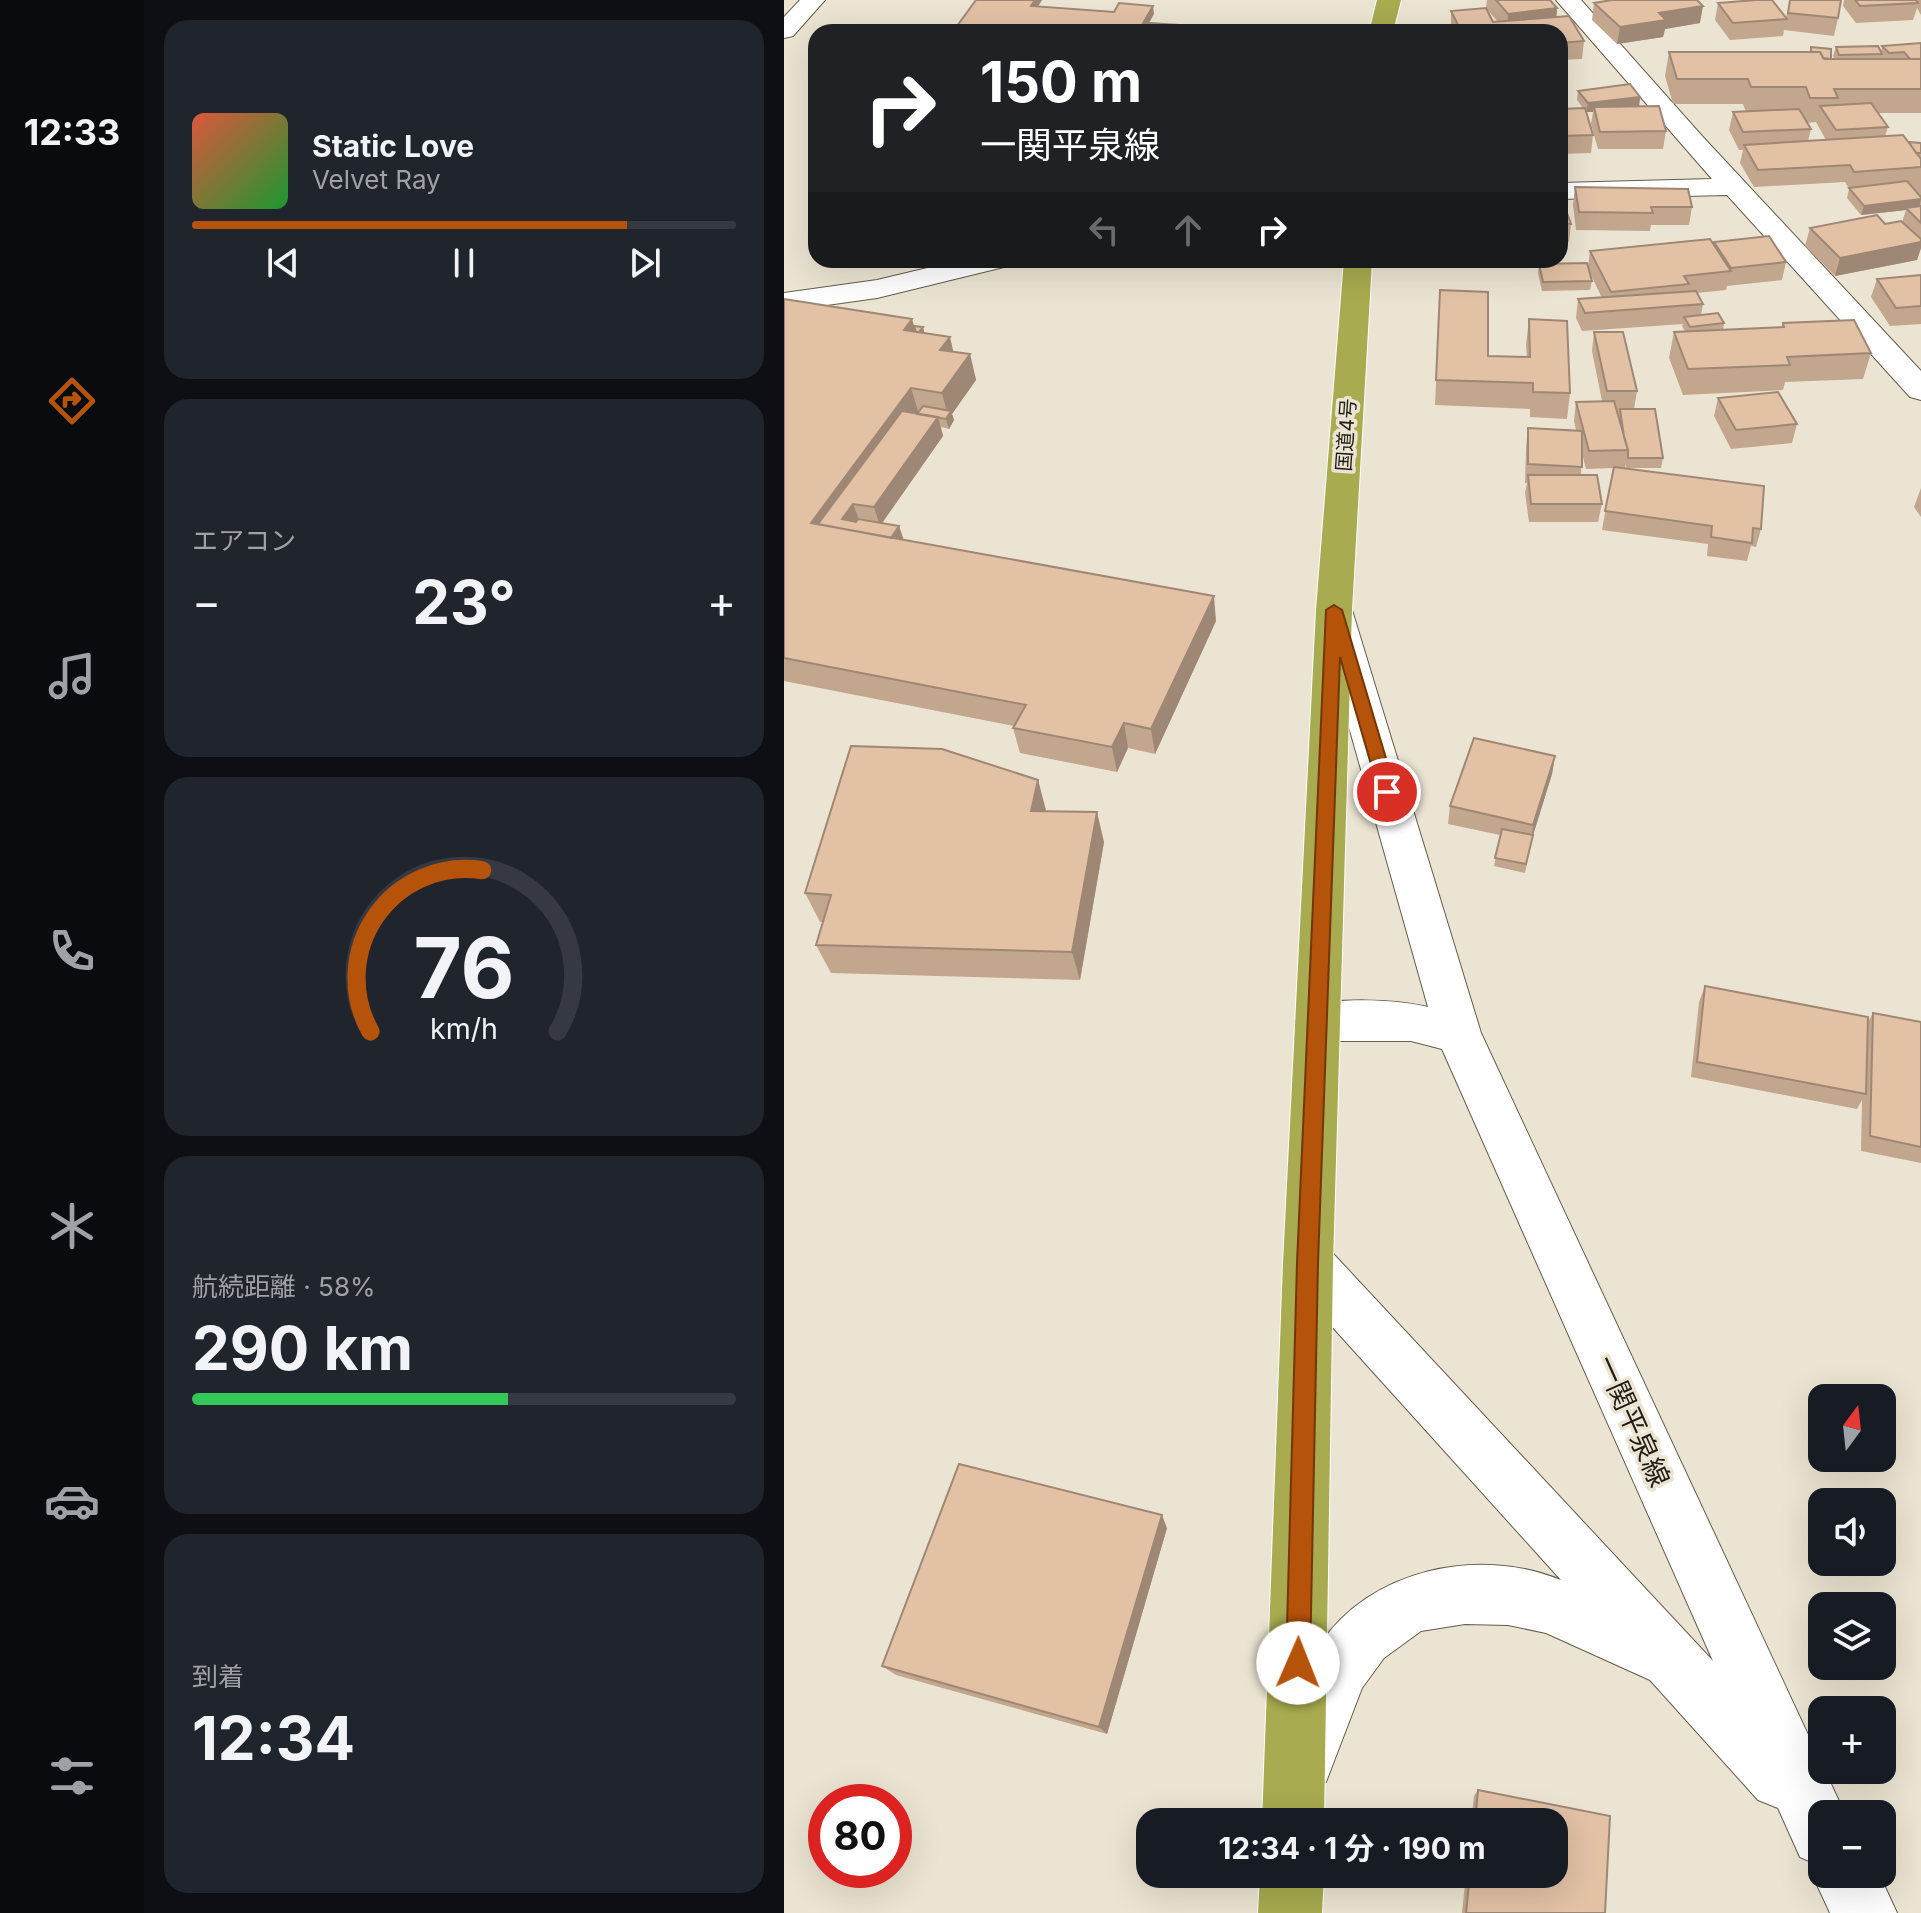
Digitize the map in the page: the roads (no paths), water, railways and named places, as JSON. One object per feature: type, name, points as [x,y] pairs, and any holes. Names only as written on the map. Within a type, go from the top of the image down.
[{"type":"highway","points":[[1383,24],[1389,0]]},
{"type":"highway","name":"国道4号","points":[[1294,1804],[1308,1263],[1334,610],[1357,268]]},
{"type":"highway","points":[[1290,1913],[1291,1888]]},
{"type":"main road","points":[[784,31],[813,0]]},
{"type":"main road","points":[[1568,0],[1734,187],[1921,390]]},
{"type":"main road","points":[[1568,191],[1734,187]]},
{"type":"main road","points":[[784,302],[877,289],[965,268]]},
{"type":"main road","name":"一関平泉線","points":[[1334,610],[1458,1033],[1808,1807]]},
{"type":"main road","points":[[1318,1022],[1411,1022],[1458,1033]]},
{"type":"main road","name":"一関平泉線","points":[[1308,1263],[1678,1664],[1808,1814]]},
{"type":"main road","name":"一関平泉線","points":[[1294,1804],[1339,1669],[1363,1637],[1410,1604],[1465,1595],[1508,1596],[1550,1605],[1678,1664]]},
{"type":"main road","points":[[1852,1888],[1865,1913]]}]
